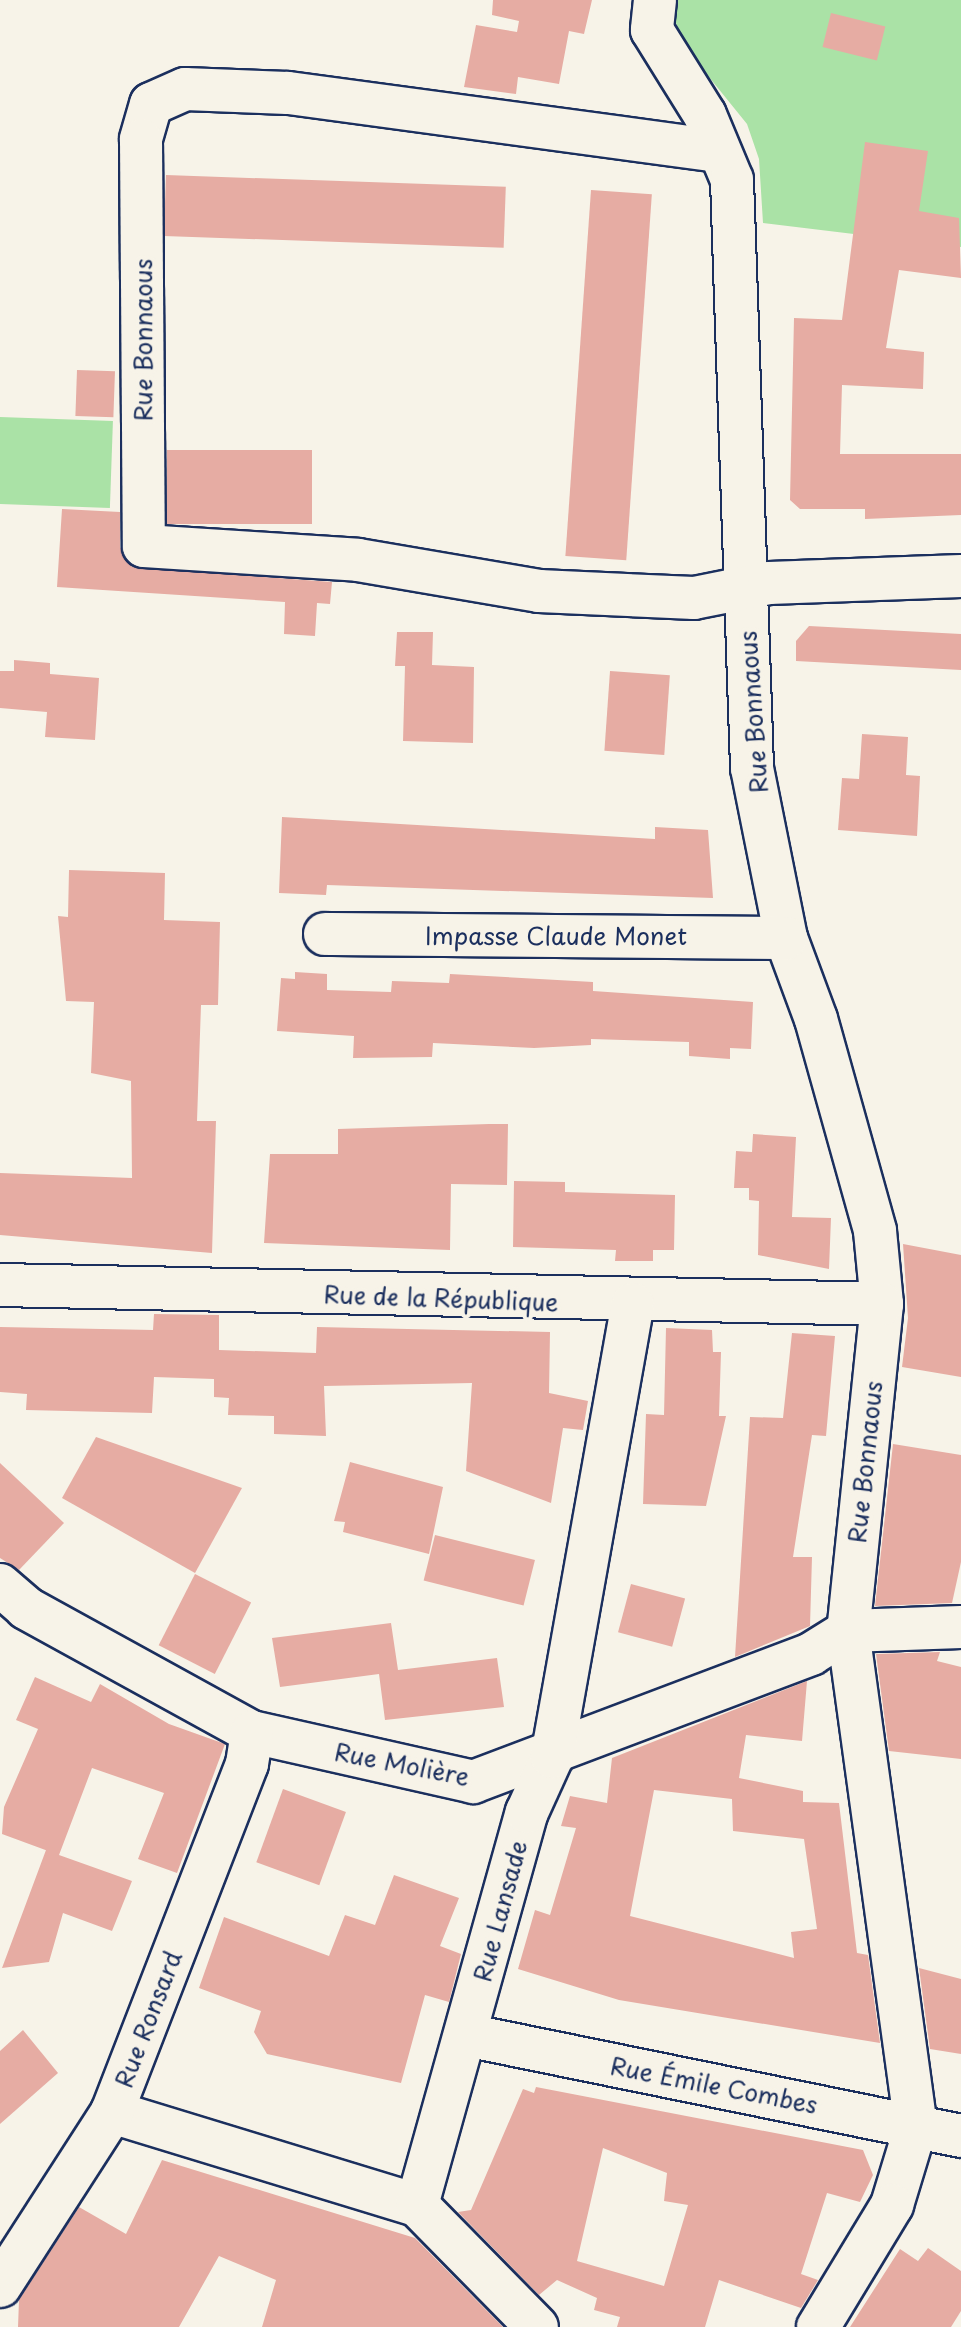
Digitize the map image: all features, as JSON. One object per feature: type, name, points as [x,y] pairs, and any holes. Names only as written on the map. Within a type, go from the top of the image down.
[{"type":"street","name":"Rue Bonnaous","points":[[655,0],[652,30],[705,115],[732,180],[737,228],[744,585],[752,768],[786,938],[816,1019],[875,1231],[882,1304],[848,1631],[916,2126],[892,2205],[818,2327]]},
{"type":"street","name":"Rue Bonnaous","points":[[718,151],[287,93],[185,89],[151,104],[141,140],[144,546],[358,560],[539,591],[694,598],[744,585]]},
{"type":"street","points":[[744,585],[961,576]]},
{"type":"street","name":"Impasse Claude Monet","points":[[325,934],[786,938]]},
{"type":"street","name":"Rue de la République","points":[[0,1285],[633,1304],[882,1304]]},
{"type":"street","name":"Rue Lansade","points":[[417,2205],[527,1812],[552,1757],[633,1304]]},
{"type":"street","name":"Rue Molière","points":[[0,1585],[26,1608],[252,1732],[473,1782],[552,1757],[811,1654],[848,1631],[961,1627]]},
{"type":"street","name":"Rue Ronsard","points":[[0,2286],[112,2112],[247,1764],[252,1732]]},
{"type":"street","name":"Rue Émile Combes","points":[[466,2035],[961,2136]]},
{"type":"street","points":[[112,2112],[417,2205],[537,2327]]},
{"type":"green space","points":[[672,0],[961,0],[961,247],[763,223],[759,159],[747,124],[679,40]]},
{"type":"green space","points":[[0,417],[113,421],[110,508],[0,504]]},
{"type":"building","points":[[493,0],[592,0],[584,34],[569,31],[559,84],[518,77],[516,94],[464,87],[476,25],[517,32],[519,21],[492,15]]},
{"type":"building","points":[[831,13],[885,27],[877,61],[823,47]]},
{"type":"building","points":[[865,142],[928,151],[919,211],[959,218],[961,278],[899,270],[886,348],[924,352],[923,389],[842,385],[840,454],[961,454],[961,515],[865,519],[865,509],[800,509],[790,500],[794,318],[842,320]]},
{"type":"building","points":[[166,175],[506,187],[504,248],[164,236]]},
{"type":"building","points":[[591,190],[652,194],[626,560],[565,556]]},
{"type":"building","points":[[77,370],[115,371],[113,417],[75,416]]},
{"type":"building","points":[[167,450],[312,450],[312,524],[167,524]]},
{"type":"building","points":[[62,509],[120,512],[120,547],[132,567],[332,582],[330,604],[317,603],[315,636],[284,634],[285,602],[57,587]]},
{"type":"building","points":[[809,626],[961,634],[961,670],[796,661],[796,641]]},
{"type":"building","points":[[397,632],[433,632],[432,665],[474,667],[473,743],[403,741],[405,666],[395,666]]},
{"type":"building","points":[[14,660],[50,663],[50,674],[99,678],[95,740],[45,737],[47,712],[0,708],[0,671],[14,671]]},
{"type":"building","points":[[610,671],[670,675],[664,755],[604,751]]},
{"type":"building","points":[[862,734],[908,737],[906,775],[920,776],[917,836],[838,830],[842,778],[859,779]]},
{"type":"building","points":[[282,817],[655,839],[655,827],[708,830],[713,898],[327,885],[326,895],[279,893]]},
{"type":"building","points":[[69,870],[165,873],[164,920],[220,922],[218,1005],[201,1005],[197,1121],[216,1121],[212,1253],[0,1235],[0,1173],[132,1178],[131,1081],[91,1073],[94,1002],[66,1001],[58,916],[68,917]]},
{"type":"building","points":[[295,972],[327,974],[327,990],[391,992],[392,981],[449,983],[450,974],[593,982],[593,991],[753,1002],[751,1049],[730,1048],[730,1059],[689,1056],[689,1042],[591,1039],[591,1045],[534,1048],[433,1043],[432,1057],[353,1058],[354,1036],[277,1031],[281,978],[295,979]]},
{"type":"building","points":[[508,1124],[507,1185],[451,1184],[450,1250],[264,1243],[270,1154],[338,1154],[338,1129]]},
{"type":"building","points":[[753,1134],[796,1137],[792,1217],[831,1218],[829,1269],[758,1255],[759,1201],[749,1200],[749,1188],[734,1188],[736,1151],[752,1152]]},
{"type":"building","points":[[514,1181],[565,1182],[565,1192],[675,1195],[674,1250],[653,1250],[653,1261],[615,1261],[616,1250],[513,1247]]},
{"type":"building","points":[[903,1244],[961,1255],[961,1377],[902,1367],[908,1318]]},
{"type":"building","points":[[154,1314],[219,1315],[219,1350],[316,1353],[317,1327],[550,1332],[549,1393],[588,1401],[583,1430],[563,1428],[551,1503],[466,1471],[472,1383],[324,1386],[326,1436],[274,1434],[274,1416],[228,1415],[229,1398],[214,1397],[214,1379],[154,1377],[152,1413],[26,1410],[27,1394],[0,1392],[0,1327],[153,1330]]},
{"type":"building","points":[[666,1328],[712,1330],[713,1352],[721,1352],[719,1416],[726,1416],[706,1506],[643,1504],[646,1414],[664,1415]]},
{"type":"building","points":[[792,1333],[835,1336],[826,1436],[812,1435],[793,1557],[812,1557],[810,1626],[735,1657],[750,1417],[783,1418]]},
{"type":"building","points":[[96,1437],[242,1488],[195,1573],[62,1498]]},
{"type":"building","points":[[893,1444],[961,1455],[961,1562],[952,1603],[875,1606]]},
{"type":"building","points":[[350,1462],[443,1487],[429,1554],[343,1532],[345,1522],[334,1521]]},
{"type":"building","points":[[0,1463],[64,1523],[19,1570],[0,1558]]},
{"type":"building","points":[[435,1535],[535,1560],[524,1606],[424,1581]]},
{"type":"building","points":[[195,1574],[251,1603],[215,1674],[159,1645]]},
{"type":"building","points":[[631,1584],[685,1598],[672,1647],[618,1632]]},
{"type":"building","points":[[391,1623],[398,1670],[497,1658],[504,1707],[385,1720],[379,1674],[280,1687],[272,1638]]},
{"type":"building","points":[[940,1652],[937,1661],[961,1667],[961,1759],[889,1751],[876,1654]]},
{"type":"building","points":[[35,1677],[91,1702],[100,1684],[169,1724],[225,1744],[177,1873],[138,1859],[164,1793],[92,1768],[59,1855],[132,1881],[112,1931],[63,1913],[49,1962],[2,1968],[46,1850],[2,1834],[4,1807],[38,1729],[16,1720]]},
{"type":"building","points":[[807,1681],[802,1741],[746,1735],[739,1778],[803,1791],[803,1802],[839,1803],[857,1953],[868,1955],[880,2043],[619,2000],[518,1969],[535,1910],[550,1915],[576,1828],[561,1826],[570,1796],[607,1803],[612,1758]],"holes":[[[654,1790],[732,1799],[733,1831],[804,1839],[817,1929],[791,1932],[794,1958],[630,1916]]]},
{"type":"building","points":[[283,1789],[346,1812],[319,1885],[256,1862]]},
{"type":"building","points":[[394,1875],[459,1898],[440,1946],[461,1954],[449,2002],[425,1995],[401,2083],[267,2054],[254,2032],[261,2011],[199,1988],[224,1917],[329,1956],[345,1915],[375,1925]]},
{"type":"building","points":[[919,1968],[961,1979],[961,2054],[930,2049]]},
{"type":"building","points":[[23,2030],[58,2073],[0,2124],[0,2051]]},
{"type":"building","points":[[536,2087],[863,2150],[873,2175],[860,2202],[827,2193],[801,2274],[818,2280],[801,2308],[719,2280],[705,2327],[617,2327],[620,2317],[594,2310],[597,2298],[557,2280],[539,2295],[458,2212],[471,2210],[523,2089],[534,2093]],"holes":[[[603,2148],[667,2173],[664,2201],[688,2205],[664,2286],[577,2261]]]},
{"type":"building","points":[[162,2160],[415,2238],[503,2327],[262,2327],[276,2280],[219,2256],[179,2327],[18,2327],[19,2300],[79,2207],[126,2234]]},
{"type":"building","points":[[928,2248],[961,2271],[961,2311],[951,2327],[850,2327],[900,2249],[918,2261]]}]
